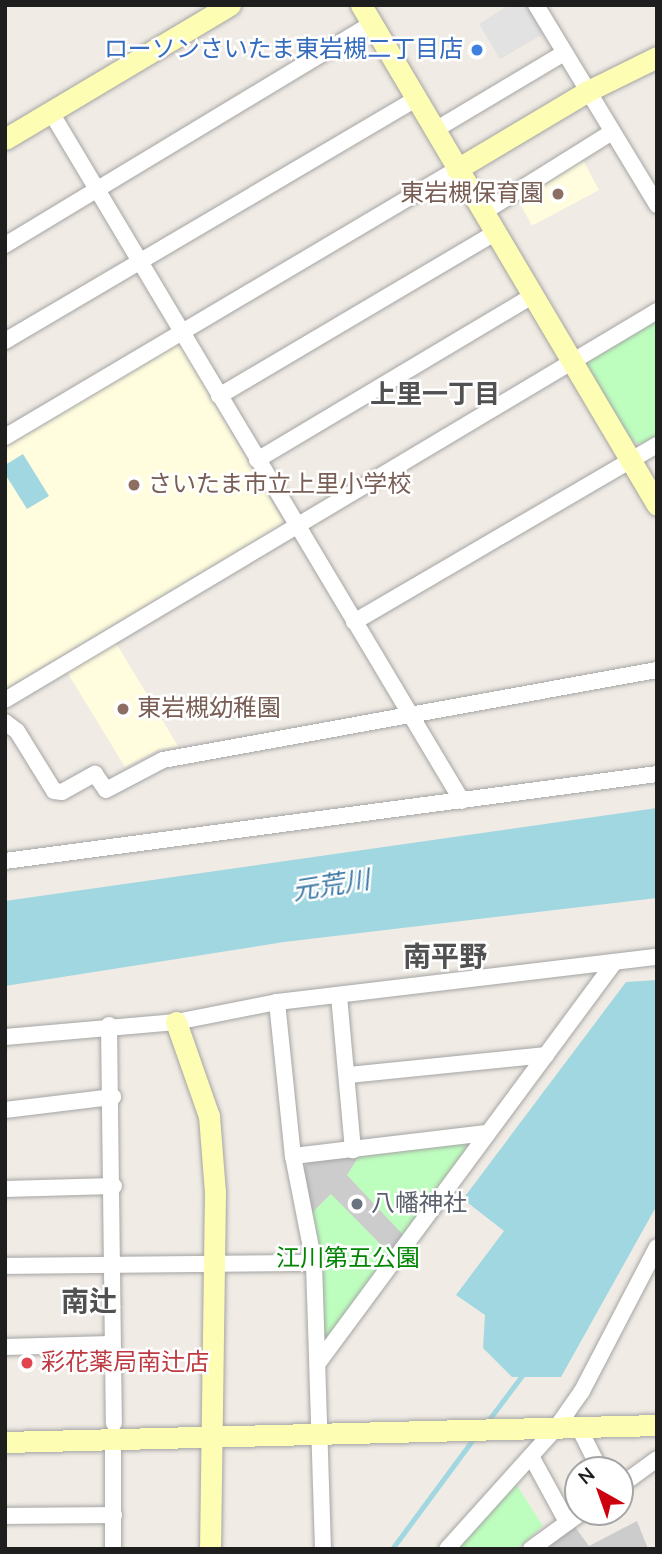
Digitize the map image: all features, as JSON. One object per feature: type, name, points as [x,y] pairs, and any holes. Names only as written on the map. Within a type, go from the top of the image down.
[{"type":"street","points":[[5,139],[52,114],[230,5]]},
{"type":"street","points":[[361,5],[657,505]]},
{"type":"street","points":[[536,5],[612,132],[650,181],[657,205]]},
{"type":"street","points":[[5,245],[373,24]]},
{"type":"street","points":[[435,130],[564,53]]},
{"type":"street","points":[[5,437],[588,91],[657,57]]},
{"type":"street","points":[[5,341],[138,260],[416,99]]},
{"type":"street","points":[[52,114],[296,527],[462,801]]},
{"type":"street","points":[[484,212],[612,132]]},
{"type":"street","points":[[219,396],[496,232]]},
{"type":"street","points":[[257,460],[534,295]]},
{"type":"street","points":[[5,700],[657,311]]},
{"type":"street","points":[[355,622],[657,445]]},
{"type":"street","points":[[5,722],[18,731],[54,791],[62,792],[95,774],[106,790],[163,760],[657,670]]},
{"type":"street","points":[[5,861],[657,774]]},
{"type":"street","points":[[5,1037],[109,1025],[176,1021],[277,1002],[657,957]]},
{"type":"street","points":[[318,1363],[613,964]]},
{"type":"street","points":[[339,996],[349,1075],[353,1150]]},
{"type":"street","points":[[277,1002],[293,1156],[314,1263],[323,1549]]},
{"type":"street","points":[[176,1021],[209,1116],[215,1192],[210,1549]]},
{"type":"street","points":[[109,1025],[113,1097],[111,1344],[114,1423]]},
{"type":"street","points":[[349,1075],[546,1055]]},
{"type":"street","points":[[5,1110],[113,1097]]},
{"type":"street","points":[[293,1156],[486,1133]]},
{"type":"street","points":[[5,1189],[114,1186]]},
{"type":"street","points":[[447,1549],[556,1428],[582,1391],[657,1247]]},
{"type":"street","points":[[5,1266],[314,1263]]},
{"type":"street","points":[[5,1347],[111,1344]]},
{"type":"street","points":[[5,1442],[320,1437],[657,1425]]},
{"type":"street","points":[[579,1427],[593,1456]]},
{"type":"street","points":[[113,1451],[113,1549]]},
{"type":"street","points":[[531,1455],[564,1516]]},
{"type":"street","points":[[634,1475],[657,1458]]},
{"type":"street","points":[[5,1516],[114,1515]]},
{"type":"street","points":[[531,1549],[564,1524]]},
{"type":"shaded area","points":[[509,5],[528,5],[545,33],[500,59],[479,24]]},
{"type":"shaded area","name":"東岩槻保育園","points":[[583,160],[599,190],[532,226],[516,196]]},
{"type":"shaded area","name":"さいたま市立上里小学校","points":[[179,343],[284,523],[5,689],[5,447]]},
{"type":"shaded area","name":"東岩槻幼稚園","points":[[116,643],[178,746],[159,749],[125,767],[67,672]]},
{"type":"shaded area","name":"八幡神社","points":[[359,1156],[406,1238],[392,1256],[330,1195],[312,1213],[304,1168],[308,1162]]},
{"type":"shaded area","points":[[637,1521],[648,1549],[546,1549],[575,1527],[589,1546],[627,1526],[634,1526]]},
{"type":"green space","points":[[657,320],[657,438],[643,444],[633,442],[586,367],[587,360]]},
{"type":"green space","name":"江川第五公園","points":[[465,1143],[469,1151],[406,1238],[347,1175],[359,1156]]},
{"type":"green space","name":"江川第五公園","points":[[331,1194],[392,1256],[331,1339],[321,1335],[312,1213]]},
{"type":"green space","points":[[516,1484],[543,1526],[517,1549],[457,1549]]},
{"type":"water","points":[[23,454],[49,496],[27,509],[5,474],[5,465]]},
{"type":"water","name":"元荒川","points":[[657,808],[657,898],[284,942],[5,986],[5,901]]},
{"type":"water","points":[[657,980],[657,1205],[561,1377],[512,1377],[483,1348],[485,1315],[456,1295],[504,1231],[463,1199],[626,982]]},
{"type":"waterway","points":[[487,1422],[524,1373]]},
{"type":"waterway","points":[[392,1549],[475,1437]]},
{"type":"place","name":"ローソンさいたま東岩槻二丁目店","points":[[477,50]]},
{"type":"place","name":"東岩槻保育園","points":[[558,194]]},
{"type":"place","name":"さいたま市立上里小学校","points":[[134,485]]},
{"type":"place","name":"東岩槻幼稚園","points":[[123,709]]},
{"type":"place","name":"八幡神社","points":[[357,1204]]},
{"type":"place","name":"彩花薬局南辻店","points":[[27,1363]]},
{"type":"district","name":"上里一丁目","points":[[435,395]]},
{"type":"district","name":"南平野","points":[[445,957]]},
{"type":"district","name":"南辻","points":[[89,1302]]}]
